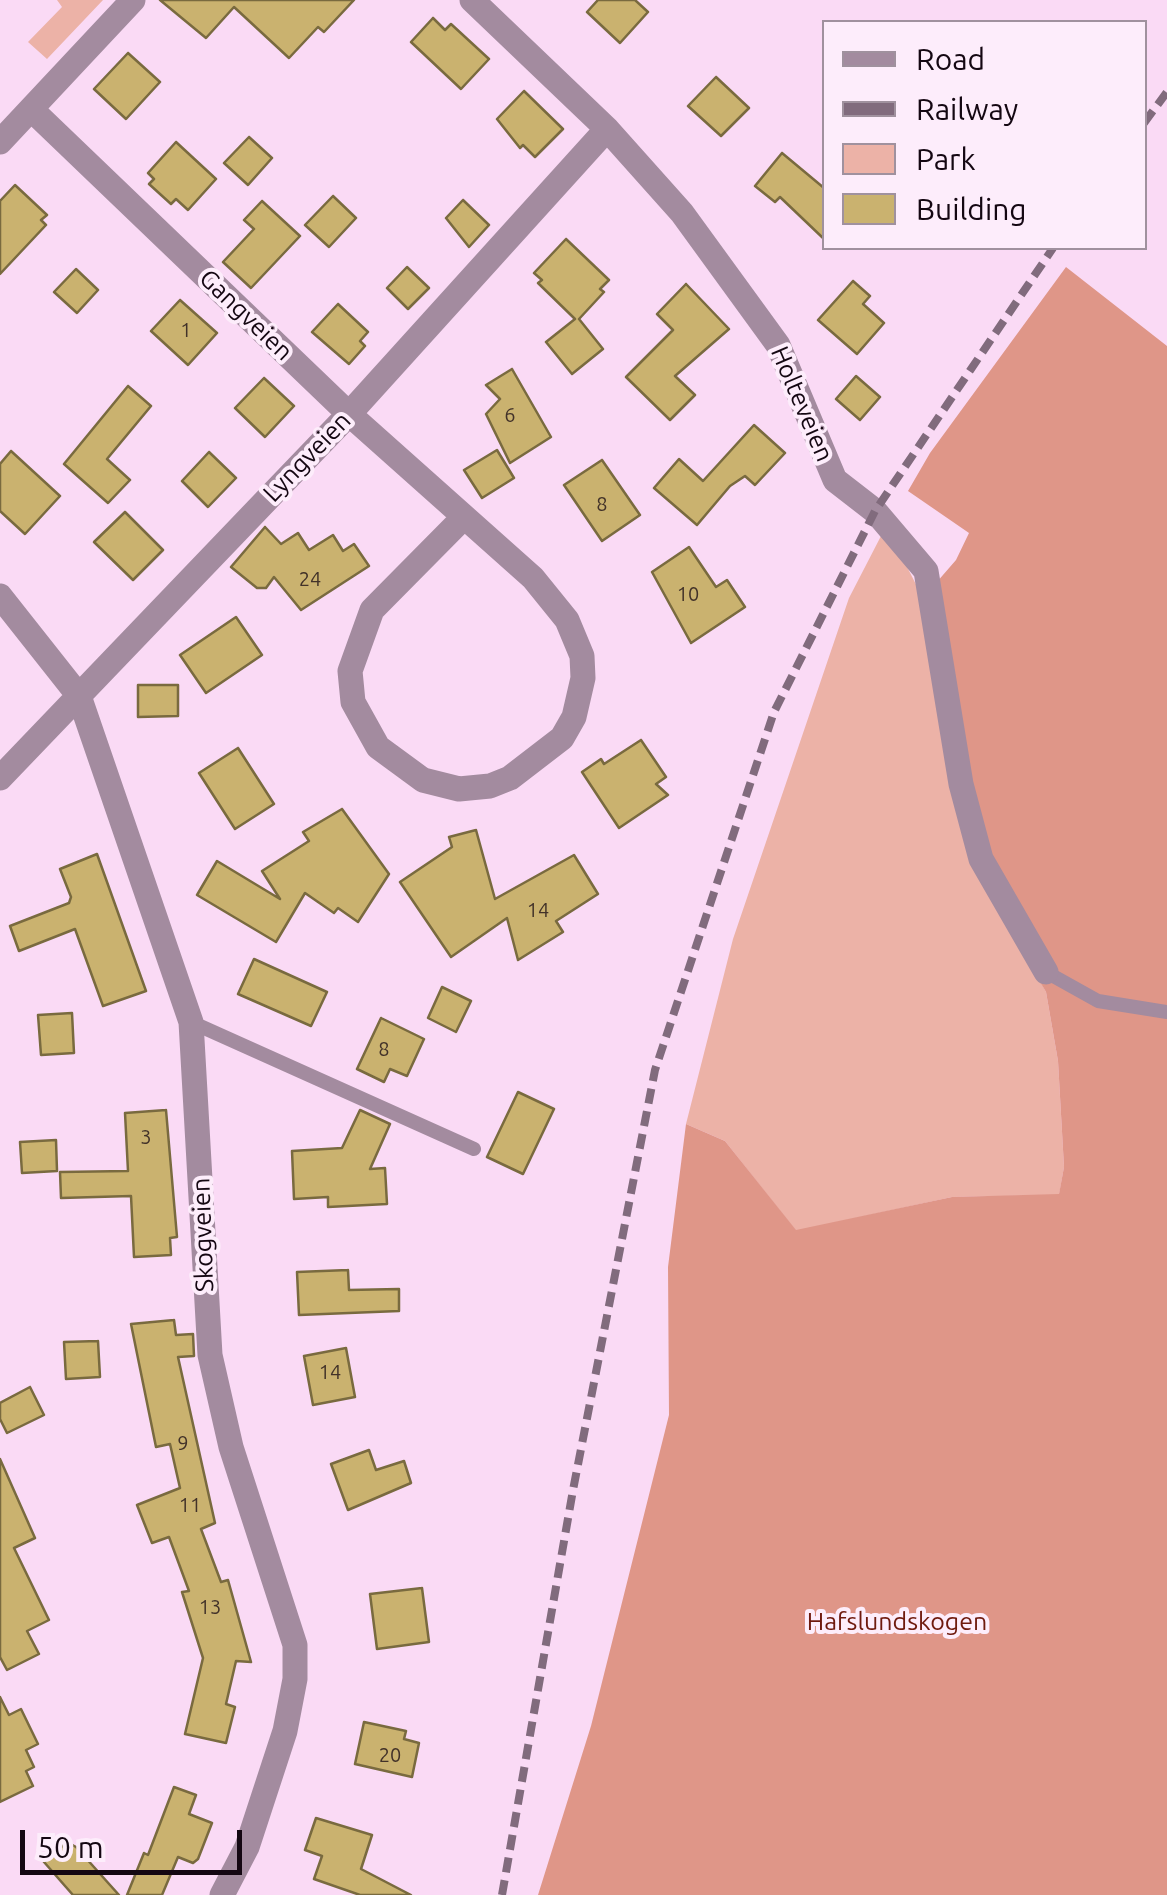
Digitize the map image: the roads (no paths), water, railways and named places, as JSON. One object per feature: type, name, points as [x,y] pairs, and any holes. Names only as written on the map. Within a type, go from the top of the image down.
[{"type":"street","points":[[0,142],[133,0]]},
{"type":"street","name":"Holteveien","points":[[472,0],[607,129],[682,213],[766,324],[835,480],[875,510],[926,571],[961,784],[981,859],[1046,972]]},
{"type":"street","name":"Gangveien","points":[[32,110],[349,414],[552,599],[576,638],[584,678],[574,717],[548,752],[510,778],[490,786],[459,789],[423,780],[390,760],[366,731],[350,687],[353,653],[372,610],[463,518]]},
{"type":"street","name":"Lyngveien","points":[[0,778],[349,414],[607,129]]},
{"type":"street","name":"Skogveien","points":[[0,596],[80,696],[190,1022],[210,1356],[231,1447],[295,1645],[295,1679],[285,1732],[247,1847],[222,1895]]},
{"type":"lane","name":"Holteveien","points":[[1046,972],[1098,1001],[1167,1012]]},
{"type":"lane","points":[[190,1022],[474,1150]]},
{"type":"railway","points":[[1147,119],[1167,92]]},
{"type":"railway","points":[[502,1895],[573,1490],[655,1070],[774,712],[875,511],[1052,250]]},
{"type":"park label","name":"Hafslundskogen","points":[[897,1622]]}]
